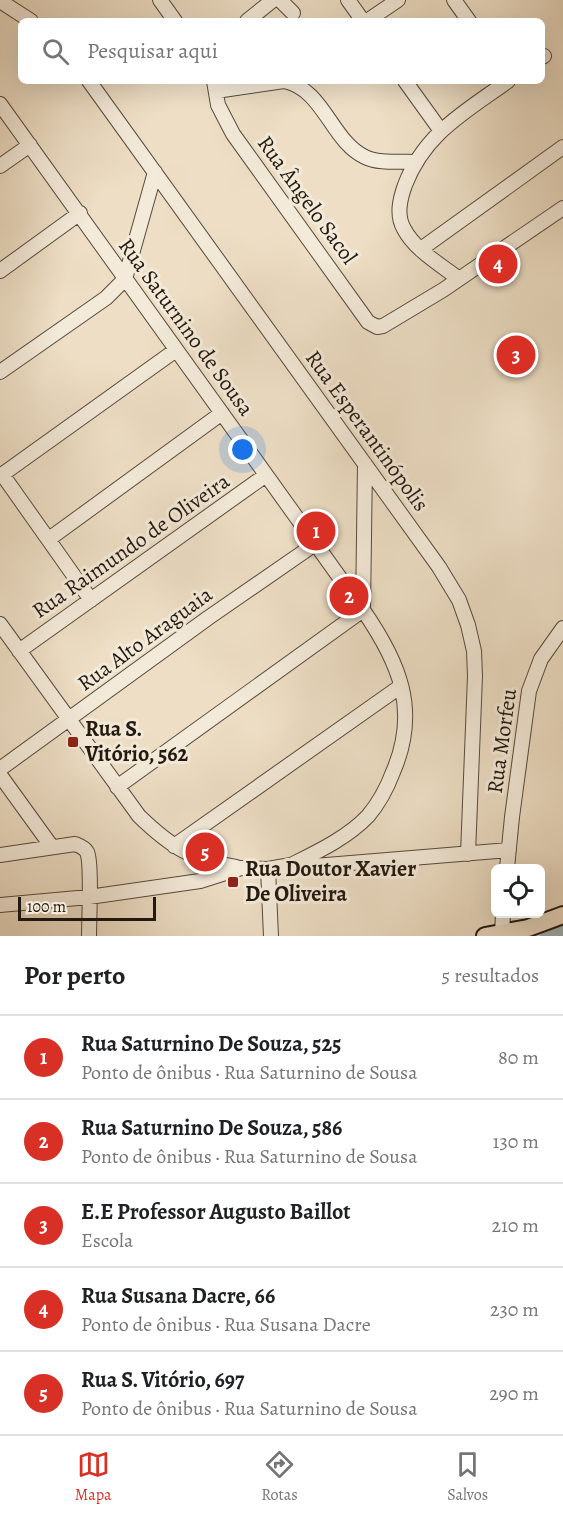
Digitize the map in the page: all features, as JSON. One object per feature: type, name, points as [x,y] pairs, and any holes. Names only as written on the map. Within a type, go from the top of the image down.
[{"type":"main road","points":[[494,935],[528,928],[563,915]]},
{"type":"street","points":[[160,0],[173,18]]},
{"type":"street","points":[[250,18],[273,0]]},
{"type":"street","points":[[280,0],[293,13]]},
{"type":"street","points":[[348,0],[361,18]]},
{"type":"street","points":[[371,18],[398,0]]},
{"type":"street","points":[[454,0],[467,18]]},
{"type":"street","points":[[0,1],[26,18]]},
{"type":"street","name":"Rua Esperantinópolis","points":[[91,84],[439,567],[459,600],[474,651],[475,676],[468,854]]},
{"type":"street","points":[[215,86],[243,84]]},
{"type":"street","points":[[293,84],[305,90],[349,145],[364,157],[379,161],[416,162]]},
{"type":"street","points":[[407,84],[441,131]]},
{"type":"street","points":[[504,84],[441,131],[422,152],[402,192],[400,216],[402,226],[407,235],[421,249],[459,279],[562,212]]},
{"type":"street","name":"Rua Ângelo Sacol","points":[[215,86],[222,114],[233,134],[368,321],[375,326],[383,326],[459,279]]},
{"type":"street","name":"Rua Saturnino de Sousa","points":[[0,104],[222,412],[363,610],[386,646],[401,686],[407,720],[395,768],[378,802],[367,817],[328,846],[291,865]]},
{"type":"street","points":[[0,166],[30,145]]},
{"type":"street","points":[[421,249],[563,147]]},
{"type":"street","points":[[0,372],[106,298],[125,279],[155,172]]},
{"type":"street","points":[[0,271],[80,213]]},
{"type":"street","points":[[92,600],[1,475],[176,350]]},
{"type":"street","points":[[49,539],[222,412]]},
{"type":"street","points":[[117,787],[363,610],[365,464]]},
{"type":"street","name":"Rua Raimundo de Oliveira","points":[[20,651],[266,475]]},
{"type":"street","name":"Rua Alto Araguaia","points":[[0,770],[208,618],[315,544]]},
{"type":"street","points":[[0,624],[139,816],[174,846],[209,862],[242,868],[268,869],[291,865],[302,867],[509,850]]},
{"type":"street","name":"Rua Morfeu","points":[[507,864],[529,691],[541,659],[563,628]]},
{"type":"street","points":[[174,846],[401,686]]},
{"type":"street","points":[[0,775],[52,847]]},
{"type":"street","points":[[0,855],[75,844],[85,849],[89,863],[89,936]]},
{"type":"street","points":[[0,905],[88,897],[200,881],[242,868]]},
{"type":"street","points":[[268,869],[271,936]]},
{"type":"street","points":[[494,935],[501,918]]},
{"type":"waterway","points":[[548,936],[563,930]]},
{"type":"place","name":"Rua Susana Dacre, 66","points":[[498,264]]},
{"type":"place","name":"E.E Professor Augusto Baillot","points":[[516,355]]},
{"type":"place","name":"Rua Saturnino De Souza, 525","points":[[316,531]]},
{"type":"place","name":"Rua Saturnino De Souza, 586","points":[[349,596]]},
{"type":"place","name":"Rua S. Vitório, 562","points":[[73,742]]},
{"type":"place","name":"Rua S. Vitório, 697","points":[[205,852]]},
{"type":"place","name":"Rua Doutor Xavier De Oliveira","points":[[233,882]]}]
